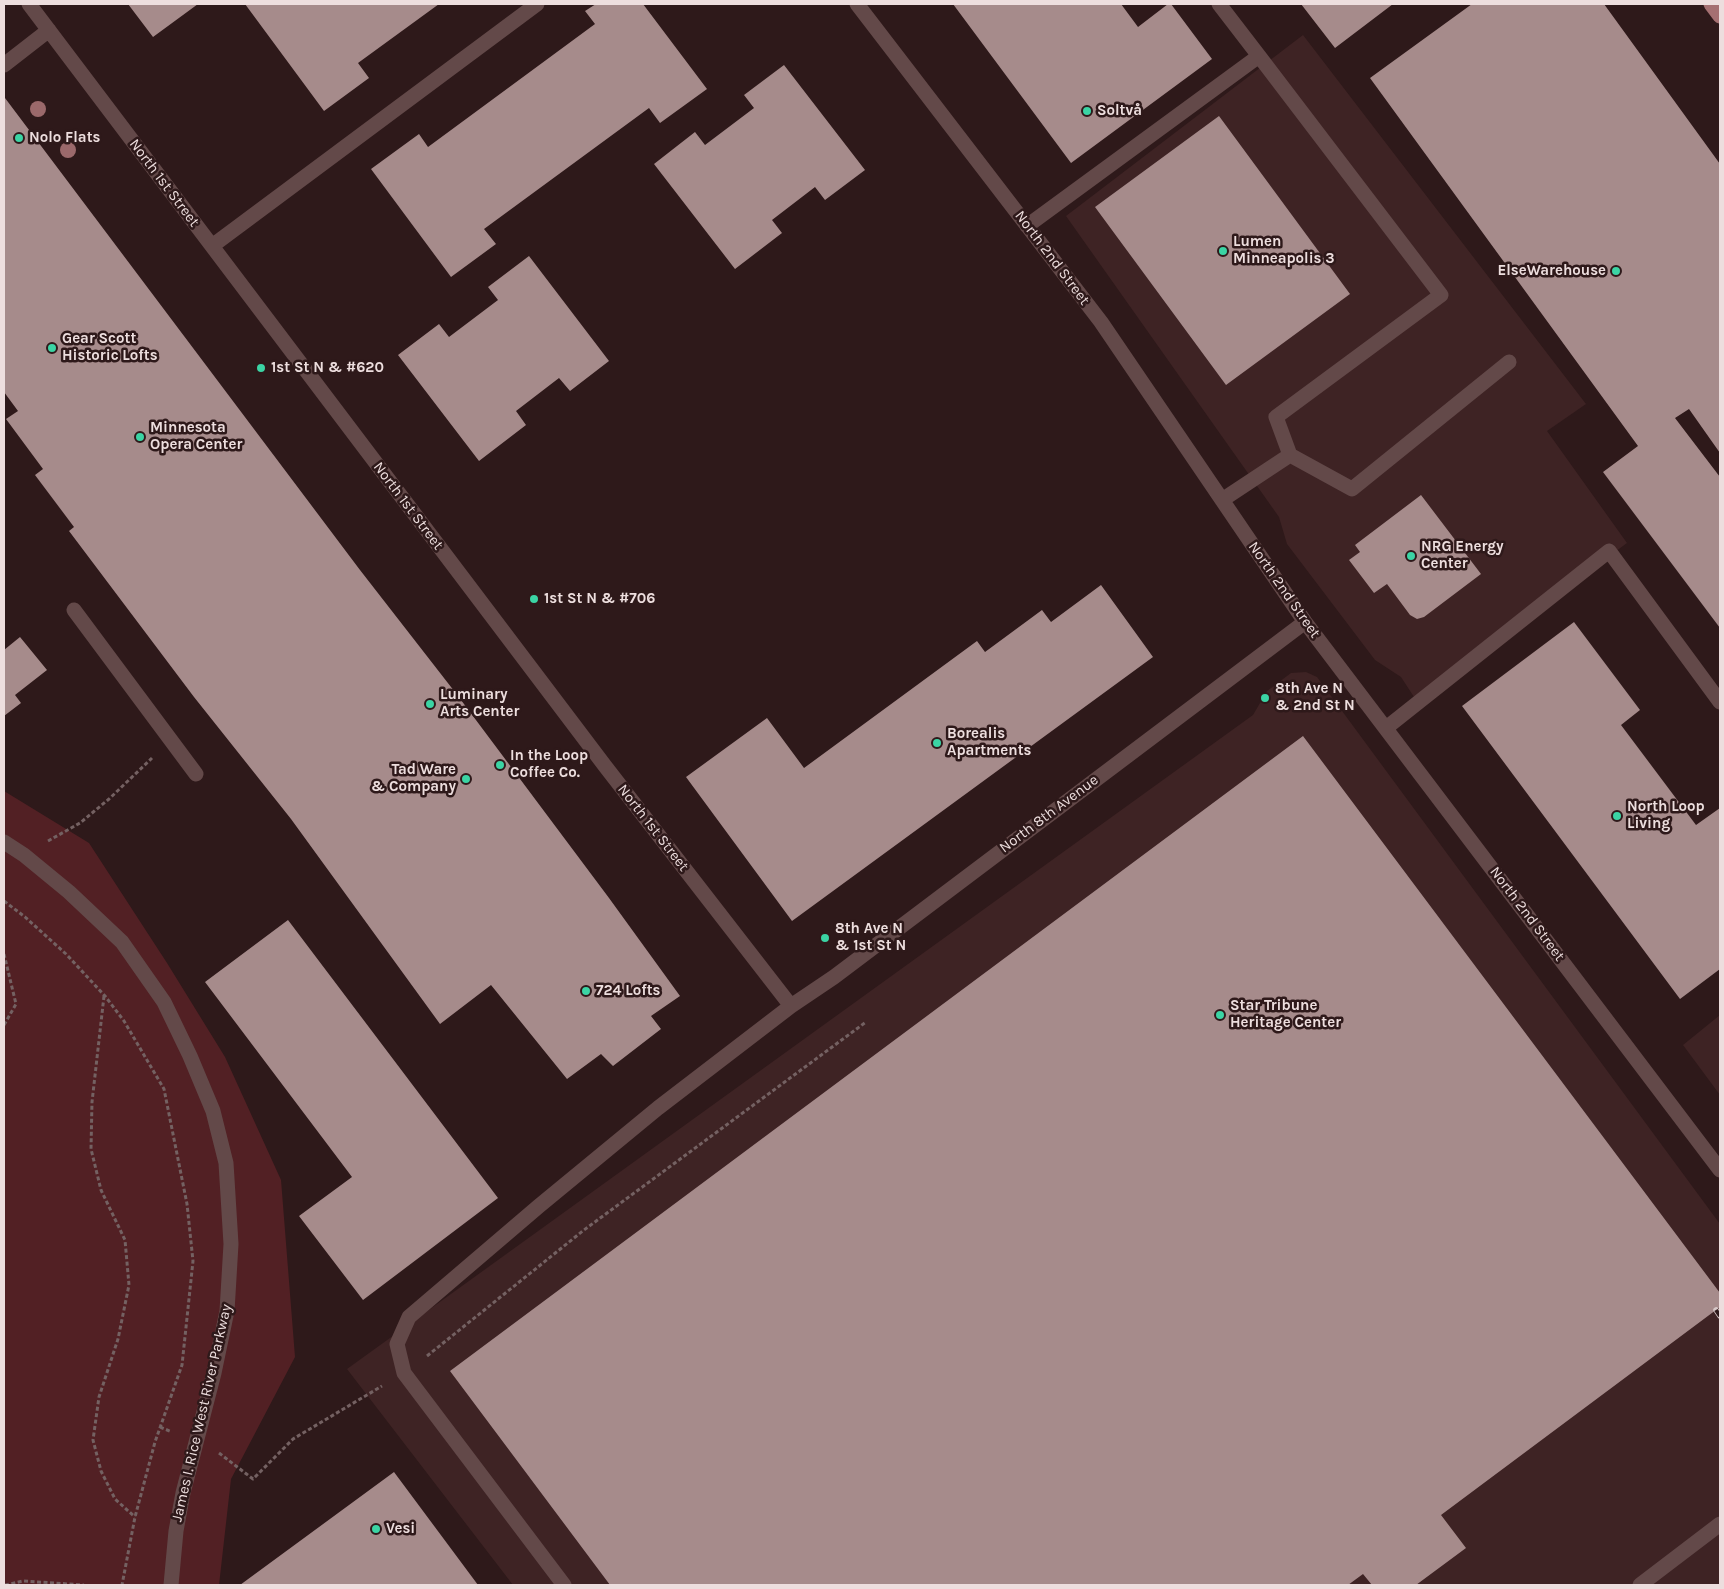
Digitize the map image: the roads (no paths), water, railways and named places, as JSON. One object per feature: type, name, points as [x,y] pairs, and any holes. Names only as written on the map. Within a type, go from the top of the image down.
[{"type":"main road","points":[[1711,4],[1720,16]]},
{"type":"street","name":"North 1st Street","points":[[29,4],[605,766],[791,1006]]},
{"type":"street","points":[[212,246],[537,4]]},
{"type":"street","name":"North 2nd Street","points":[[858,4],[1101,322],[1305,622],[1720,1170]]},
{"type":"street","points":[[1219,4],[1441,296],[1276,417],[1290,455],[1352,489],[1509,362]]},
{"type":"street","points":[[4,65],[49,30]]},
{"type":"street","points":[[1028,226],[1259,56]]},
{"type":"street","points":[[1222,500],[1290,455]]},
{"type":"street","points":[[1386,728],[1609,551],[1720,702]]},
{"type":"street","points":[[74,610],[196,774]]},
{"type":"street","name":"North 8th Avenue","points":[[564,1585],[404,1373],[397,1344],[409,1317],[658,1108],[791,1006],[842,971],[1305,622]]},
{"type":"street","name":"James I. Rice West River Parkway","points":[[4,842],[24,855],[70,892],[122,942],[164,1002],[190,1056],[212,1111],[226,1163],[231,1244],[227,1311],[214,1373],[196,1435],[183,1493],[176,1531],[171,1585]]},
{"type":"street","points":[[1640,1585],[1720,1524]]},
{"type":"railway","points":[[1716,1310],[1720,1316]]},
{"type":"place","name":"Soltvå","points":[[1087,111]]},
{"type":"place","name":"Nolo Flats","points":[[19,138]]},
{"type":"place","name":"Lumen Minneapolis 3","points":[[1223,251]]},
{"type":"place","name":"ElseWarehouse","points":[[1616,271]]},
{"type":"place","name":"Gear Scott Historic Lofts","points":[[52,348]]},
{"type":"place","name":"1st St N & #620","points":[[261,368]]},
{"type":"place","name":"Minnesota Opera Center","points":[[140,437]]},
{"type":"place","name":"NRG Energy Center","points":[[1411,556]]},
{"type":"place","name":"1st St N & #706","points":[[534,599]]},
{"type":"place","name":"8th Ave N & 2nd St N","points":[[1265,698]]},
{"type":"place","name":"Luminary Arts Center","points":[[430,704]]},
{"type":"place","name":"Borealis Apartments","points":[[937,743]]},
{"type":"place","name":"In the Loop Coffee Co.","points":[[500,765]]},
{"type":"place","name":"Tad Ware & Company","points":[[466,779]]},
{"type":"place","name":"North Loop Living","points":[[1617,816]]},
{"type":"place","name":"8th Ave N & 1st St N","points":[[825,938]]},
{"type":"place","name":"724 Lofts","points":[[586,991]]},
{"type":"place","name":"Star Tribune Heritage Center","points":[[1220,1015]]},
{"type":"place","name":"Vesi","points":[[376,1529]]}]
